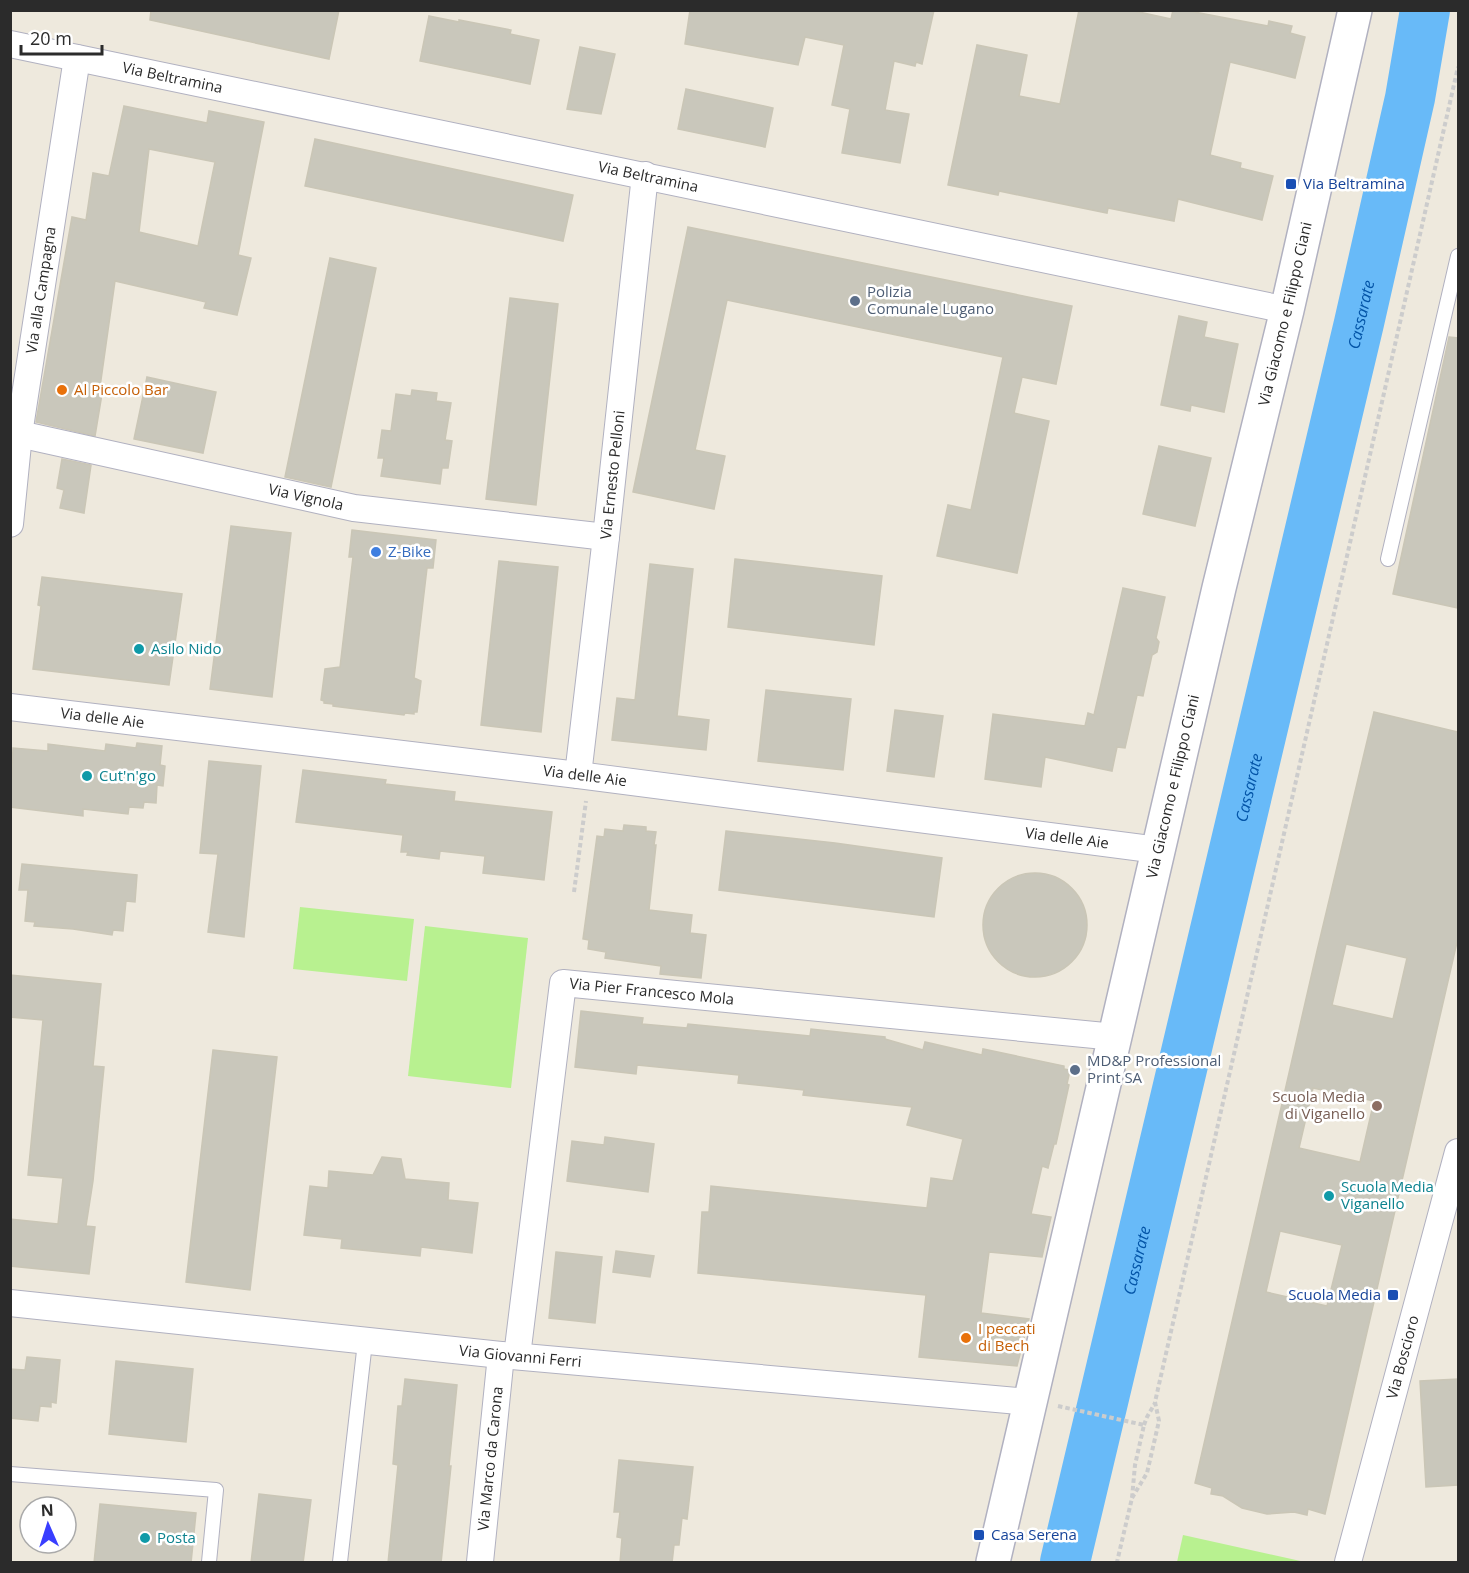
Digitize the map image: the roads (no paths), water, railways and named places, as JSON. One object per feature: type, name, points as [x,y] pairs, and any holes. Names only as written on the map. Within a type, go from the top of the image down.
[{"type":"main road","name":"Via Giacomo e Filippo Ciani","points":[[993,1563],[1045,1404],[1115,1037],[1219,588],[1287,310],[1355,10]]},
{"type":"street","name":"Via Beltramina","points":[[10,44],[1287,310]]},
{"type":"street","name":"Via alla Campagna","points":[[10,524],[15,433],[77,58]]},
{"type":"street","name":"Via Ernesto Pelloni","points":[[583,776],[645,175]]},
{"type":"street","name":"Via Vignola","points":[[15,433],[354,508],[606,537]]},
{"type":"street","name":"Via delle Aie","points":[[10,707],[583,776],[1158,850]]},
{"type":"street","name":"Via Pier Francesco Mola","points":[[509,1356],[563,983],[1115,1037]]},
{"type":"street","name":"Via Boscioro","points":[[1348,1563],[1458,1152]]},
{"type":"street","name":"Via Giovanni Ferri","points":[[10,1303],[365,1342],[1045,1404]]},
{"type":"street","name":"Via Marco da Carona","points":[[480,1563],[509,1356]]},
{"type":"lane","points":[[1388,560],[1458,256]]},
{"type":"lane","points":[[340,1563],[365,1342]]},
{"type":"lane","points":[[10,1474],[216,1490],[209,1563]]},
{"type":"waterway","name":"Cassarate","points":[[1065,1562],[1359,323],[1410,98],[1425,10]]},
{"type":"place","name":"Via Beltramina","points":[[1291,184]]},
{"type":"place","name":"Polizia Comunale Lugano","points":[[855,301]]},
{"type":"place","name":"Al Piccolo Bar","points":[[62,390]]},
{"type":"place","name":"Z-Bike","points":[[376,552]]},
{"type":"place","name":"Asilo Nido","points":[[139,649]]},
{"type":"place","name":"Cut'n'go","points":[[87,776]]},
{"type":"place","name":"MD&P Professional Print SA","points":[[1075,1070]]},
{"type":"place","name":"Scuola Media di Viganello","points":[[1377,1106]]},
{"type":"place","name":"Scuola Media Viganello","points":[[1329,1196]]},
{"type":"place","name":"Scuola Media","points":[[1393,1295]]},
{"type":"place","name":"I peccati di Bech","points":[[966,1338]]},
{"type":"place","name":"Casa Serena","points":[[979,1535]]},
{"type":"place","name":"Posta","points":[[145,1538]]}]
